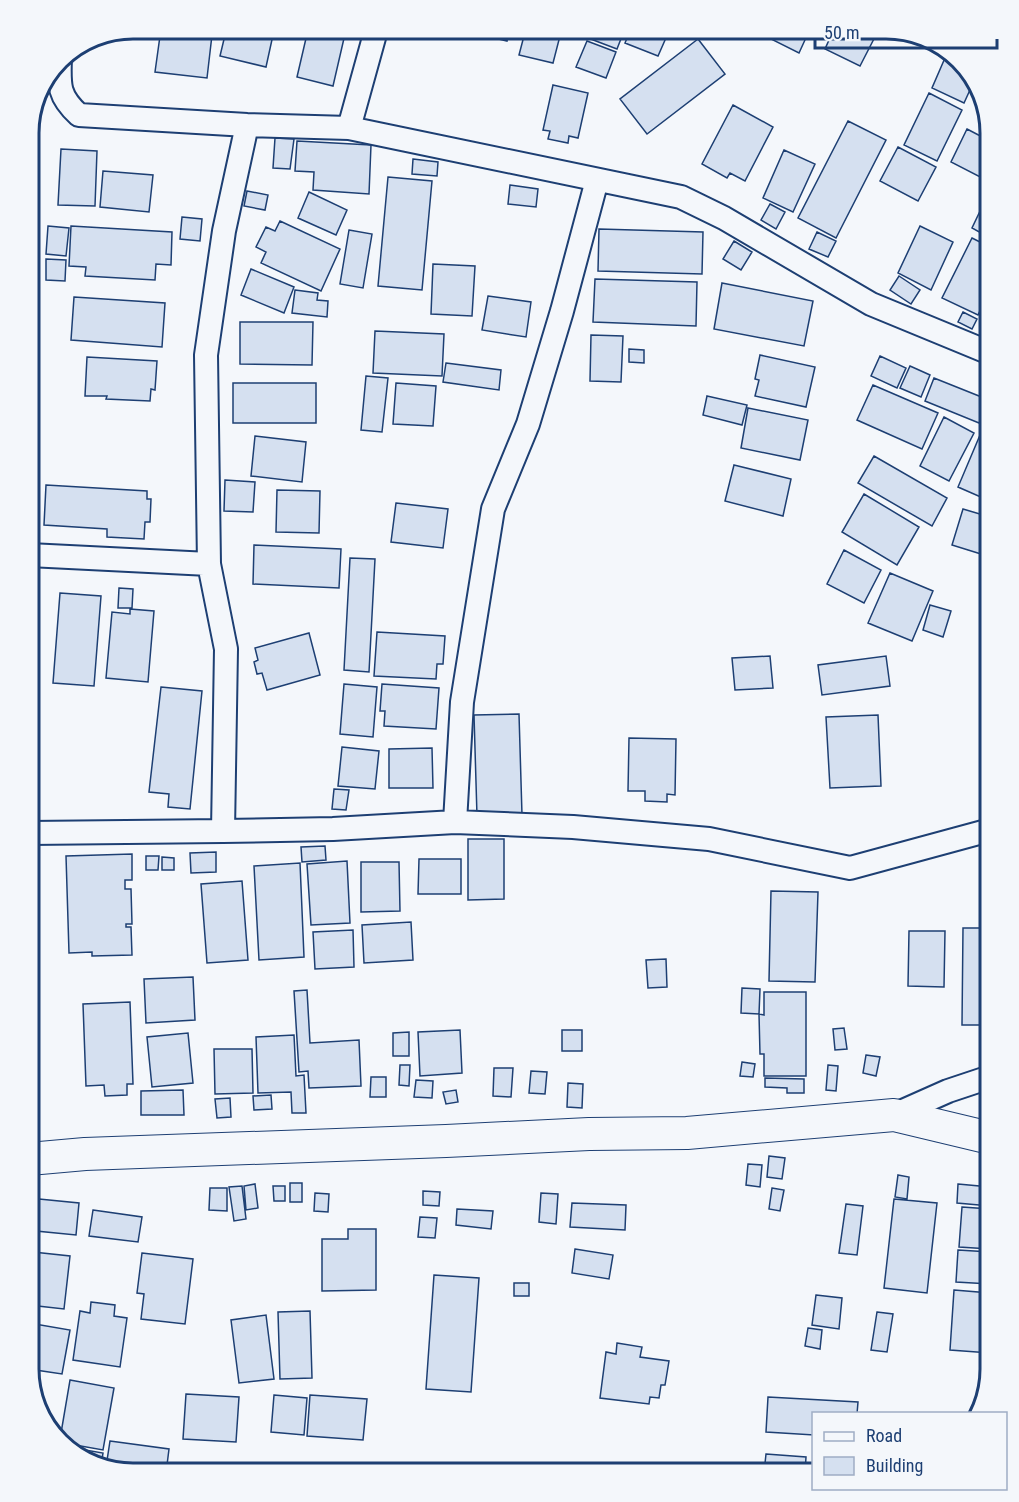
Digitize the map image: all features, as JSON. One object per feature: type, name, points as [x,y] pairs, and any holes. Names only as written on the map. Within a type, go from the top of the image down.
[{"type":"street","points":[[349,128],[374,39]]},
{"type":"street","points":[[59,75],[59,85],[66,103],[79,115],[247,125],[349,128],[681,197],[724,218],[871,304],[980,350]]},
{"type":"street","points":[[223,831],[226,649],[208,564],[206,355],[224,231],[247,125]]},
{"type":"street","points":[[455,822],[462,702],[493,509],[528,424],[562,311],[597,180]]},
{"type":"street","points":[[39,556],[208,564]]},
{"type":"street","points":[[39,833],[333,829],[455,822],[573,827],[709,838],[850,868],[980,833]]},
{"type":"street","points":[[894,1115],[948,1091],[980,1080]]},
{"type":"street","points":[[39,1158],[85,1154],[589,1134],[687,1133],[894,1115],[980,1136]]},
{"type":"building","points":[[160,39],[212,39],[207,78],[155,72]]},
{"type":"building","points":[[224,39],[272,39],[266,67],[220,56]]},
{"type":"building","points":[[306,39],[344,39],[333,86],[297,77]]},
{"type":"building","points":[[523,39],[559,39],[553,63],[519,55]]},
{"type":"building","points":[[591,39],[621,39],[617,49]]},
{"type":"building","points":[[627,39],[665,39],[658,56],[625,43]]},
{"type":"building","points":[[698,39],[725,74],[647,134],[620,99]]},
{"type":"building","points":[[771,39],[805,39],[799,53]]},
{"type":"building","points":[[830,39],[874,39],[860,66],[825,49]]},
{"type":"building","points":[[587,41],[616,52],[606,78],[576,67]]},
{"type":"building","points":[[944,60],[961,76],[970,91],[964,103],[932,88]]},
{"type":"building","points":[[553,85],[588,93],[578,138],[569,136],[568,143],[548,139],[550,131],[543,130]]},
{"type":"building","points":[[929,93],[962,110],[937,161],[904,145]]},
{"type":"building","points":[[733,105],[773,127],[745,181],[730,173],[727,178],[702,164]]},
{"type":"building","points":[[848,121],[886,140],[836,238],[798,218]]},
{"type":"building","points":[[967,129],[980,136],[980,177],[951,162]]},
{"type":"building","points":[[275,138],[294,139],[290,169],[273,168]]},
{"type":"building","points":[[297,141],[371,145],[369,194],[313,190],[314,172],[295,171]]},
{"type":"building","points":[[898,147],[936,167],[918,201],[880,181]]},
{"type":"building","points":[[61,149],[97,151],[95,206],[58,205]]},
{"type":"building","points":[[784,150],[815,164],[793,212],[763,198]]},
{"type":"building","points":[[413,159],[438,162],[437,176],[412,174]]},
{"type":"building","points":[[103,171],[153,175],[149,212],[100,207]]},
{"type":"building","points":[[388,177],[432,181],[422,290],[378,286]]},
{"type":"building","points":[[510,185],[538,189],[536,207],[508,204]]},
{"type":"building","points":[[247,191],[268,195],[265,210],[244,206]]},
{"type":"building","points":[[309,192],[347,210],[336,235],[298,218]]},
{"type":"building","points":[[770,204],[785,212],[776,229],[761,220]]},
{"type":"building","points":[[980,211],[980,232],[972,228]]},
{"type":"building","points":[[182,217],[202,219],[200,241],[180,239]]},
{"type":"building","points":[[280,221],[340,249],[321,291],[261,263],[266,252],[256,247],[266,227],[275,231]]},
{"type":"building","points":[[48,226],[69,228],[66,256],[46,254]]},
{"type":"building","points":[[71,226],[172,232],[171,265],[156,264],[155,280],[85,276],[86,267],[69,266]]},
{"type":"building","points":[[920,226],[953,242],[931,290],[898,273]]},
{"type":"building","points":[[599,229],[703,232],[702,274],[598,271]]},
{"type":"building","points":[[349,230],[372,234],[363,288],[340,284]]},
{"type":"building","points":[[817,232],[836,241],[828,257],[809,249]]},
{"type":"building","points":[[972,238],[980,242],[980,311],[978,315],[942,298]]},
{"type":"building","points":[[734,241],[752,252],[741,270],[723,259]]},
{"type":"building","points":[[46,259],[66,260],[65,281],[46,280]]},
{"type":"building","points":[[433,264],[475,266],[472,316],[431,314]]},
{"type":"building","points":[[251,269],[294,287],[284,313],[241,295]]},
{"type":"building","points":[[899,276],[920,290],[911,304],[890,290]]},
{"type":"building","points":[[595,279],[697,282],[696,326],[593,322]]},
{"type":"building","points":[[722,283],[813,301],[804,346],[714,329]]},
{"type":"building","points":[[295,290],[318,293],[317,300],[328,301],[327,317],[292,313]]},
{"type":"building","points":[[488,296],[531,302],[526,337],[482,330]]},
{"type":"building","points":[[74,297],[165,303],[162,347],[71,340]]},
{"type":"building","points":[[963,312],[977,319],[972,329],[958,322]]},
{"type":"building","points":[[240,322],[313,322],[312,365],[240,364]]},
{"type":"building","points":[[375,331],[444,334],[442,376],[373,373]]},
{"type":"building","points":[[591,335],[623,336],[621,382],[590,381]]},
{"type":"building","points":[[629,349],[644,350],[644,363],[629,362]]},
{"type":"building","points":[[760,355],[815,367],[806,407],[755,396],[759,380],[755,379]]},
{"type":"building","points":[[880,356],[906,368],[897,388],[871,376]]},
{"type":"building","points":[[87,357],[157,361],[155,390],[151,389],[150,401],[85,396]]},
{"type":"building","points":[[446,363],[501,370],[499,390],[443,382]]},
{"type":"building","points":[[910,366],[930,375],[921,397],[900,388]]},
{"type":"building","points":[[366,376],[388,378],[382,432],[361,430]]},
{"type":"building","points":[[934,378],[980,396],[980,421],[979,423],[925,401]]},
{"type":"building","points":[[233,383],[316,383],[316,423],[233,423]]},
{"type":"building","points":[[396,383],[436,386],[433,426],[393,424]]},
{"type":"building","points":[[873,385],[938,413],[922,449],[857,420]]},
{"type":"building","points":[[707,396],[747,405],[742,425],[703,415]]},
{"type":"building","points":[[748,408],[808,420],[800,460],[741,448]]},
{"type":"building","points":[[944,417],[974,433],[949,481],[920,466]]},
{"type":"building","points":[[980,435],[980,497],[958,487]]},
{"type":"building","points":[[255,436],[306,442],[302,482],[251,476]]},
{"type":"building","points":[[874,456],[947,498],[932,526],[858,483]]},
{"type":"building","points":[[734,465],[791,479],[783,516],[725,501]]},
{"type":"building","points":[[225,480],[255,482],[253,512],[224,511]]},
{"type":"building","points":[[46,485],[147,491],[147,499],[151,499],[150,522],[145,522],[144,539],[107,537],[107,529],[44,525]]},
{"type":"building","points":[[277,490],[320,491],[319,533],[276,532]]},
{"type":"building","points":[[864,494],[919,527],[897,565],[842,532]]},
{"type":"building","points":[[396,503],[448,509],[443,548],[391,542]]},
{"type":"building","points":[[963,509],[980,514],[980,554],[952,545]]},
{"type":"building","points":[[254,545],[341,549],[339,588],[253,584]]},
{"type":"building","points":[[844,550],[881,570],[864,603],[827,584]]},
{"type":"building","points":[[350,558],[375,559],[369,672],[344,670]]},
{"type":"building","points":[[890,573],[933,591],[912,641],[868,623]]},
{"type":"building","points":[[119,588],[133,589],[132,608],[118,608]]},
{"type":"building","points":[[60,593],[101,596],[94,686],[53,683]]},
{"type":"building","points":[[930,605],[951,611],[943,637],[923,630]]},
{"type":"building","points":[[130,609],[154,611],[148,682],[106,678],[112,612],[130,614]]},
{"type":"building","points":[[377,632],[445,636],[443,664],[437,664],[436,679],[374,676]]},
{"type":"building","points":[[309,633],[320,675],[267,690],[262,673],[257,674],[254,662],[258,660],[255,648]]},
{"type":"building","points":[[770,656],[773,688],[735,690],[732,658]]},
{"type":"building","points":[[886,656],[890,686],[822,695],[818,665]]},
{"type":"building","points":[[344,684],[377,687],[373,737],[340,734]]},
{"type":"building","points":[[382,684],[439,688],[436,729],[384,726],[385,711],[380,711]]},
{"type":"building","points":[[161,687],[202,691],[190,809],[168,807],[169,794],[149,792]]},
{"type":"building","points":[[519,714],[522,815],[477,816],[474,715]]},
{"type":"building","points":[[878,715],[881,786],[830,788],[826,717]]},
{"type":"building","points":[[629,738],[676,739],[675,795],[667,794],[667,802],[645,801],[645,791],[628,791]]},
{"type":"building","points":[[342,747],[379,751],[375,789],[338,786]]},
{"type":"building","points":[[432,748],[433,788],[389,788],[389,749]]},
{"type":"building","points":[[334,789],[349,790],[346,810],[332,809]]},
{"type":"building","points":[[468,839],[504,839],[504,899],[468,900]]},
{"type":"building","points":[[325,846],[326,860],[302,862],[301,847]]},
{"type":"building","points":[[216,852],[216,872],[191,873],[190,853]]},
{"type":"building","points":[[132,854],[132,880],[125,880],[125,889],[131,889],[132,924],[126,924],[126,927],[131,927],[132,955],[92,956],[92,952],[69,953],[66,856]]},
{"type":"building","points":[[146,856],[159,856],[158,870],[146,870]]},
{"type":"building","points":[[162,857],[174,858],[174,870],[162,870]]},
{"type":"building","points":[[419,859],[461,859],[461,894],[418,894]]},
{"type":"building","points":[[347,861],[350,923],[311,925],[307,864]]},
{"type":"building","points":[[361,862],[399,862],[400,911],[361,912]]},
{"type":"building","points":[[300,863],[304,957],[259,960],[254,866]]},
{"type":"building","points":[[242,881],[248,960],[207,963],[201,884]]},
{"type":"building","points":[[771,891],[818,892],[815,982],[769,981]]},
{"type":"building","points":[[411,922],[413,960],[364,963],[362,925]]},
{"type":"building","points":[[963,928],[980,928],[980,1025],[962,1025]]},
{"type":"building","points":[[353,930],[354,967],[315,969],[313,932]]},
{"type":"building","points":[[909,931],[945,931],[944,987],[908,986]]},
{"type":"building","points":[[666,959],[667,987],[648,988],[646,960]]},
{"type":"building","points":[[193,977],[195,1020],[146,1023],[144,979]]},
{"type":"building","points":[[742,988],[760,989],[759,1014],[741,1013]]},
{"type":"building","points":[[307,990],[310,1043],[359,1040],[361,1086],[309,1088],[308,1071],[299,1072],[294,991]]},
{"type":"building","points":[[764,992],[806,992],[806,1076],[764,1076],[764,1054],[760,1054],[759,1014],[764,1015]]},
{"type":"building","points":[[130,1002],[133,1084],[127,1084],[127,1095],[105,1096],[104,1085],[86,1086],[83,1004]]},
{"type":"building","points":[[844,1028],[847,1049],[835,1050],[833,1029]]},
{"type":"building","points":[[460,1030],[462,1073],[420,1076],[418,1032]]},
{"type":"building","points":[[562,1030],[582,1030],[582,1051],[562,1051]]},
{"type":"building","points":[[409,1032],[409,1056],[393,1056],[393,1033]]},
{"type":"building","points":[[188,1033],[193,1083],[152,1087],[147,1037]]},
{"type":"building","points":[[294,1035],[296,1076],[304,1075],[306,1113],[292,1113],[291,1092],[258,1093],[256,1037]]},
{"type":"building","points":[[214,1049],[252,1049],[253,1093],[215,1094]]},
{"type":"building","points":[[866,1055],[880,1057],[876,1076],[863,1073]]},
{"type":"building","points":[[742,1062],[755,1064],[753,1077],[740,1076]]},
{"type":"building","points":[[400,1065],[410,1065],[409,1086],[399,1085]]},
{"type":"building","points":[[828,1065],[838,1066],[836,1091],[826,1090]]},
{"type":"building","points":[[494,1068],[513,1068],[511,1097],[493,1096]]},
{"type":"building","points":[[531,1071],[547,1072],[545,1094],[529,1093]]},
{"type":"building","points":[[371,1077],[386,1077],[386,1097],[370,1097]]},
{"type":"building","points":[[765,1078],[804,1079],[804,1093],[787,1093],[787,1088],[765,1087]]},
{"type":"building","points":[[416,1080],[433,1081],[432,1098],[414,1097]]},
{"type":"building","points":[[568,1083],[583,1084],[582,1108],[567,1107]]},
{"type":"building","points":[[183,1090],[184,1115],[141,1115],[141,1091]]},
{"type":"building","points":[[456,1090],[458,1102],[446,1104],[443,1092]]},
{"type":"building","points":[[271,1095],[272,1109],[254,1110],[253,1096]]},
{"type":"building","points":[[230,1098],[231,1117],[217,1118],[215,1099]]},
{"type":"building","points":[[769,1156],[785,1158],[782,1179],[767,1177]]},
{"type":"building","points":[[748,1164],[762,1165],[760,1187],[746,1185]]},
{"type":"building","points":[[898,1175],[909,1177],[907,1199],[895,1197]]},
{"type":"building","points":[[290,1183],[302,1183],[302,1202],[290,1202]]},
{"type":"building","points":[[255,1184],[258,1208],[246,1210],[244,1186]]},
{"type":"building","points":[[958,1184],[980,1186],[980,1205],[957,1203]]},
{"type":"building","points":[[242,1186],[246,1219],[234,1221],[229,1187]]},
{"type":"building","points":[[273,1186],[285,1186],[285,1201],[274,1201]]},
{"type":"building","points":[[210,1188],[227,1188],[227,1211],[209,1210]]},
{"type":"building","points":[[772,1188],[784,1190],[780,1211],[769,1209]]},
{"type":"building","points":[[423,1191],[440,1192],[439,1206],[423,1205]]},
{"type":"building","points":[[315,1193],[329,1194],[328,1212],[314,1211]]},
{"type":"building","points":[[541,1193],[558,1194],[556,1224],[539,1222]]},
{"type":"building","points":[[39,1199],[79,1203],[76,1235],[39,1231]]},
{"type":"building","points":[[894,1199],[937,1203],[927,1293],[884,1288]]},
{"type":"building","points":[[572,1203],[626,1205],[625,1230],[570,1227]]},
{"type":"building","points":[[846,1204],[863,1206],[857,1255],[839,1253]]},
{"type":"building","points":[[962,1207],[980,1208],[980,1248],[959,1247]]},
{"type":"building","points":[[457,1209],[493,1211],[491,1229],[456,1225]]},
{"type":"building","points":[[93,1210],[142,1217],[138,1242],[89,1236]]},
{"type":"building","points":[[420,1217],[437,1218],[435,1238],[418,1237]]},
{"type":"building","points":[[348,1229],[376,1229],[376,1290],[322,1291],[322,1239],[348,1239]]},
{"type":"building","points":[[575,1249],[613,1255],[609,1279],[572,1273]]},
{"type":"building","points":[[958,1250],[980,1251],[980,1283],[956,1282]]},
{"type":"building","points":[[39,1253],[70,1256],[64,1309],[39,1306]]},
{"type":"building","points":[[142,1253],[193,1259],[185,1324],[141,1319],[144,1294],[137,1293]]},
{"type":"building","points":[[434,1275],[479,1278],[471,1392],[426,1389]]},
{"type":"building","points":[[514,1283],[529,1283],[529,1296],[514,1296]]},
{"type":"building","points":[[954,1290],[980,1292],[980,1352],[950,1350]]},
{"type":"building","points":[[816,1295],[842,1298],[839,1329],[812,1325]]},
{"type":"building","points":[[91,1302],[115,1305],[114,1316],[127,1318],[120,1367],[73,1360],[80,1311],[90,1313]]},
{"type":"building","points":[[310,1311],[312,1378],[280,1379],[278,1312]]},
{"type":"building","points":[[877,1312],[893,1314],[887,1352],[871,1350]]},
{"type":"building","points":[[266,1315],[274,1379],[239,1383],[231,1320]]},
{"type":"building","points":[[39,1325],[70,1330],[62,1374],[39,1371]]},
{"type":"building","points":[[808,1328],[822,1330],[820,1349],[805,1346]]},
{"type":"building","points":[[617,1343],[642,1347],[640,1357],[669,1361],[665,1385],[661,1385],[659,1398],[650,1397],[649,1404],[600,1398],[606,1352],[616,1354]]},
{"type":"building","points":[[70,1380],[114,1388],[103,1450],[79,1446],[62,1430]]},
{"type":"building","points":[[186,1394],[239,1397],[236,1442],[183,1439]]},
{"type":"building","points":[[274,1395],[307,1398],[304,1435],[271,1432]]},
{"type":"building","points":[[310,1395],[367,1399],[363,1440],[307,1436]]},
{"type":"building","points":[[768,1397],[858,1402],[857,1412],[812,1412],[812,1435],[766,1432]]},
{"type":"building","points":[[110,1441],[169,1449],[167,1463],[127,1463],[107,1459]]},
{"type":"building","points":[[86,1450],[103,1453],[102,1458]]},
{"type":"building","points":[[766,1454],[806,1457],[806,1463],[765,1463]]}]
